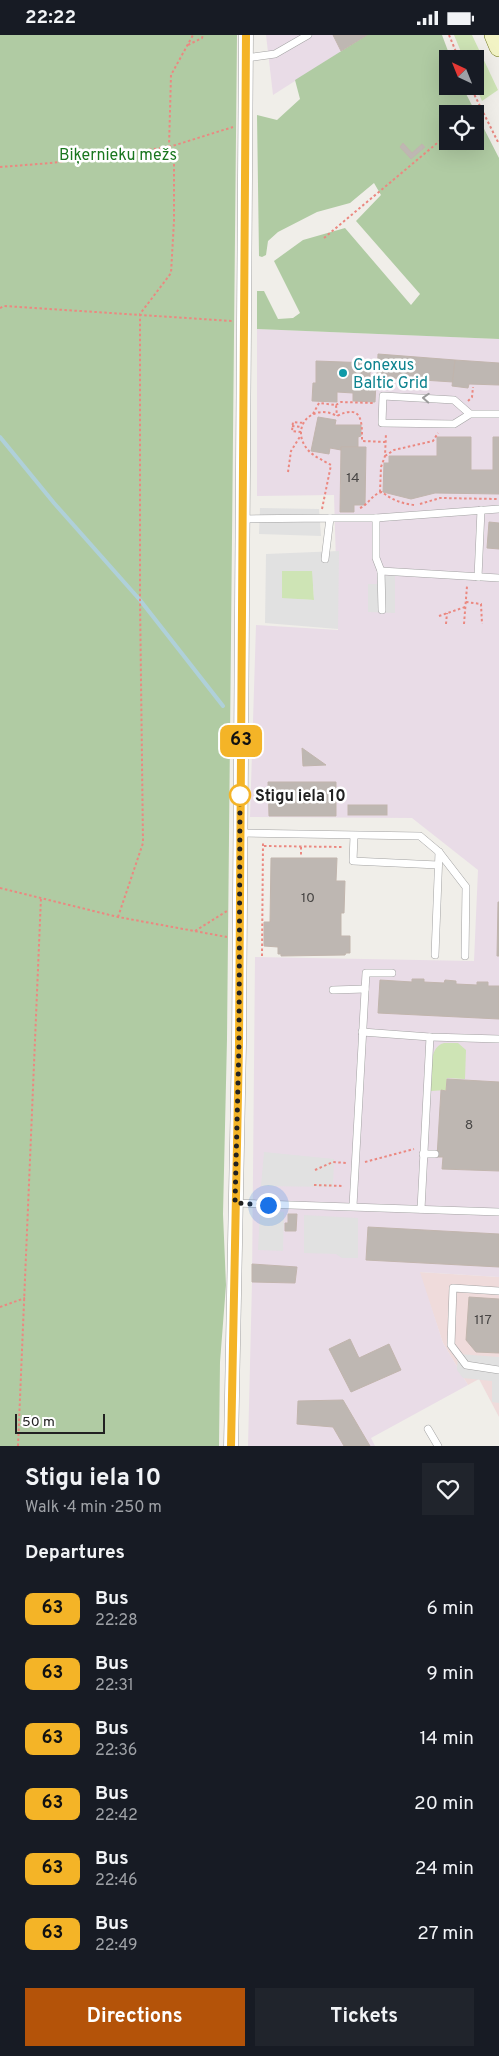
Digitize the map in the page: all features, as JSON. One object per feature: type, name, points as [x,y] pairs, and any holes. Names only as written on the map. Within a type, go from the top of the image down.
[{"type":"main road","points":[[494,35],[499,47]]},
{"type":"street","points":[[231,1446],[239,940],[246,35]]},
{"type":"lane","points":[[246,58],[275,54],[308,35]]},
{"type":"lane","points":[[470,414],[454,400],[383,396],[382,423],[454,424],[470,414],[499,414]]},
{"type":"lane","points":[[243,519],[376,517],[499,509]]},
{"type":"lane","points":[[478,577],[481,510]]},
{"type":"lane","points":[[376,517],[376,558],[381,571],[382,610]]},
{"type":"lane","points":[[325,559],[330,518]]},
{"type":"lane","points":[[381,571],[499,579]]},
{"type":"lane","points":[[240,833],[354,836],[420,835],[439,852],[466,887],[465,956]]},
{"type":"lane","points":[[354,836],[353,861],[438,865]]},
{"type":"lane","points":[[435,955],[439,852]]},
{"type":"lane","points":[[353,1206],[366,973],[392,973]]},
{"type":"lane","points":[[334,990],[365,989]]},
{"type":"lane","points":[[362,1032],[430,1037],[499,1039]]},
{"type":"lane","points":[[421,1209],[430,1037]]},
{"type":"lane","points":[[423,1151],[435,1155]]},
{"type":"lane","points":[[235,1203],[499,1212]]},
{"type":"lane","points":[[499,1291],[453,1288],[451,1345],[466,1365],[499,1370]]},
{"type":"lane","points":[[428,1429],[438,1446]]},
{"type":"path","points":[[118,917],[143,843],[140,601],[140,314],[171,273],[174,221],[174,161],[169,147],[171,75],[192,35]]},
{"type":"path","points":[[188,45],[202,38],[203,35]]},
{"type":"path","points":[[449,35],[455,50]]},
{"type":"path","points":[[484,113],[499,144]]},
{"type":"path","points":[[0,167],[51,163],[169,147],[246,123]]},
{"type":"path","points":[[324,238],[439,142]]},
{"type":"path","points":[[0,308],[4,306],[245,322]]},
{"type":"path","points":[[288,472],[291,451],[304,423],[313,414],[319,403],[336,405],[341,402],[382,403]]},
{"type":"path","points":[[336,405],[337,416]]},
{"type":"path","points":[[313,414],[326,411],[337,416],[350,411],[359,415],[362,420],[362,441],[385,442]]},
{"type":"path","points":[[301,433],[292,431],[293,422],[304,423]]},
{"type":"path","points":[[380,492],[381,467],[385,456],[386,423]]},
{"type":"path","points":[[292,426],[302,427]]},
{"type":"path","points":[[301,433],[308,450],[331,465],[320,518]]},
{"type":"path","points":[[380,492],[404,504],[418,505],[440,498],[499,499]]},
{"type":"path","points":[[356,517],[356,509],[366,505],[373,496],[380,492]]},
{"type":"path","points":[[464,624],[467,576]]},
{"type":"path","points":[[466,603],[481,603],[482,624]]},
{"type":"path","points":[[439,616],[465,607]]},
{"type":"path","points":[[446,624],[448,613]]},
{"type":"path","points":[[260,833],[264,846],[262,956]]},
{"type":"path","points":[[264,846],[354,847]]},
{"type":"path","points":[[301,847],[301,855]]},
{"type":"path","points":[[0,887],[118,917],[239,940]]},
{"type":"path","points":[[18,1446],[42,897]]},
{"type":"path","points":[[195,931],[238,903]]},
{"type":"path","points":[[315,1170],[333,1162],[355,1163],[423,1151]]},
{"type":"path","points":[[314,1185],[354,1187]]},
{"type":"path","points":[[0,1307],[25,1298]]},
{"type":"shaded area","points":[[266,35],[367,35],[273,95]]},
{"type":"shaded area","points":[[257,329],[499,339],[499,1277],[420,1272],[443,1343],[468,1385],[371,1438],[375,1446],[248,1446],[252,1282],[255,957],[474,961],[478,870],[412,818],[250,817],[256,625],[338,630],[334,495],[257,496]]},
{"type":"shaded area","points":[[260,508],[319,509],[321,536],[259,534]]},
{"type":"shaded area","points":[[339,551],[338,629],[265,623],[266,554]],"holes":[[[282,571],[312,571],[314,600],[282,598]]]},
{"type":"shaded area","points":[[377,575],[395,576],[395,613],[368,612],[368,584],[377,584]]},
{"type":"shaded area","points":[[264,1152],[334,1159],[333,1187],[261,1186]]},
{"type":"shaded area","points":[[260,1210],[284,1212],[283,1251],[258,1250]]},
{"type":"shaded area","points":[[304,1215],[358,1218],[358,1258],[342,1258],[336,1254],[304,1253]]},
{"type":"shaded area","points":[[419,1272],[499,1277],[499,1417],[479,1379],[468,1385],[443,1343]]},
{"type":"shaded area","points":[[458,1354],[499,1357],[499,1403],[492,1402],[492,1381],[463,1378],[457,1370]]},
{"type":"green space","name":"Biķernieku mežs","points":[[0,35],[237,35],[227,1039],[223,1214],[226,1285],[220,1362],[219,1446],[0,1446]]},
{"type":"green space","points":[[367,35],[442,35],[448,50],[439,50],[439,95],[467,95],[472,105],[439,105],[439,150],[484,150],[484,129],[499,158],[499,339],[257,329],[257,291],[264,291],[278,319],[293,318],[300,313],[274,261],[303,240],[345,228],[411,305],[420,294],[356,221],[381,195],[374,183],[350,203],[317,212],[278,232],[268,241],[266,255],[259,256],[257,115],[277,120],[300,99],[295,80]]},
{"type":"green space","points":[[454,35],[472,35],[479,50],[460,50]]},
{"type":"green space","points":[[484,60],[498,90],[482,101],[479,95],[484,95]]},
{"type":"green space","points":[[282,571],[313,571],[314,600],[282,599]]},
{"type":"green space","points":[[444,1043],[458,1043],[466,1050],[465,1079],[447,1078],[446,1090],[431,1091],[433,1056],[435,1050]]},
{"type":"building","points":[[333,35],[367,35],[341,51]]},
{"type":"building","points":[[403,143],[412,153],[422,144],[425,147],[411,159],[400,147]]},
{"type":"building","points":[[378,354],[455,360],[453,382],[377,377]]},
{"type":"building","points":[[455,360],[499,363],[499,385],[469,384],[468,388],[452,386]]},
{"type":"building","name":"Conexus Baltic Grid","points":[[316,361],[370,363],[370,383],[376,383],[375,402],[353,401],[353,393],[337,392],[337,402],[312,401],[313,383],[316,383]]},
{"type":"building","points":[[318,417],[336,420],[335,425],[361,425],[358,447],[341,447],[341,450],[330,448],[329,454],[311,451]]},
{"type":"building","points":[[437,437],[471,437],[471,470],[493,470],[493,437],[499,437],[499,494],[435,493],[411,499],[383,492],[384,463],[389,463],[389,456],[437,456]]},
{"type":"building","points":[[341,447],[366,447],[365,505],[354,505],[354,512],[340,512]]},
{"type":"building","points":[[489,522],[499,523],[499,549],[487,548]]},
{"type":"building","points":[[302,748],[326,765],[303,766]]},
{"type":"building","points":[[268,782],[336,782],[336,816],[269,816]]},
{"type":"building","points":[[348,805],[387,805],[387,815],[348,815]]},
{"type":"building","points":[[271,858],[337,858],[336,881],[345,881],[344,913],[341,913],[341,936],[350,936],[350,953],[345,955],[281,956],[281,954],[278,954],[278,947],[264,946],[264,922],[270,922]]},
{"type":"building","points":[[498,902],[499,956],[497,956]]},
{"type":"building","points":[[412,979],[444,983],[445,980],[456,981],[456,984],[477,985],[477,982],[488,982],[488,986],[499,986],[499,1019],[378,1013],[380,980],[412,982]]},
{"type":"building","points":[[447,1079],[499,1082],[499,1171],[442,1169],[443,1157],[437,1157],[441,1090],[446,1091]]},
{"type":"building","points":[[288,1214],[297,1214],[296,1231],[285,1231],[285,1223],[288,1223]]},
{"type":"building","points":[[368,1227],[499,1234],[499,1267],[366,1260]]},
{"type":"building","points":[[252,1264],[297,1267],[295,1283],[252,1282]]},
{"type":"building","points":[[469,1297],[499,1299],[499,1353],[476,1352],[466,1340]]},
{"type":"building","points":[[350,1339],[359,1358],[389,1344],[401,1370],[351,1392],[329,1349]]},
{"type":"building","points":[[343,1400],[370,1446],[344,1446],[333,1427],[297,1424],[298,1401]]},
{"type":"waterway","points":[[0,437],[54,503],[140,600],[223,706]]},
{"type":"bus line","name":"63","points":[[231,1446],[239,1044],[238,903],[245,342],[246,35]]},
{"type":"place","name":"Conexus Baltic Grid","points":[[343,373]]},
{"type":"place","name":"Stigu iela 10","points":[[240,795]]},
{"type":"route","points":[[240,795],[238,903],[239,1044],[235,1203],[268,1205]]}]
